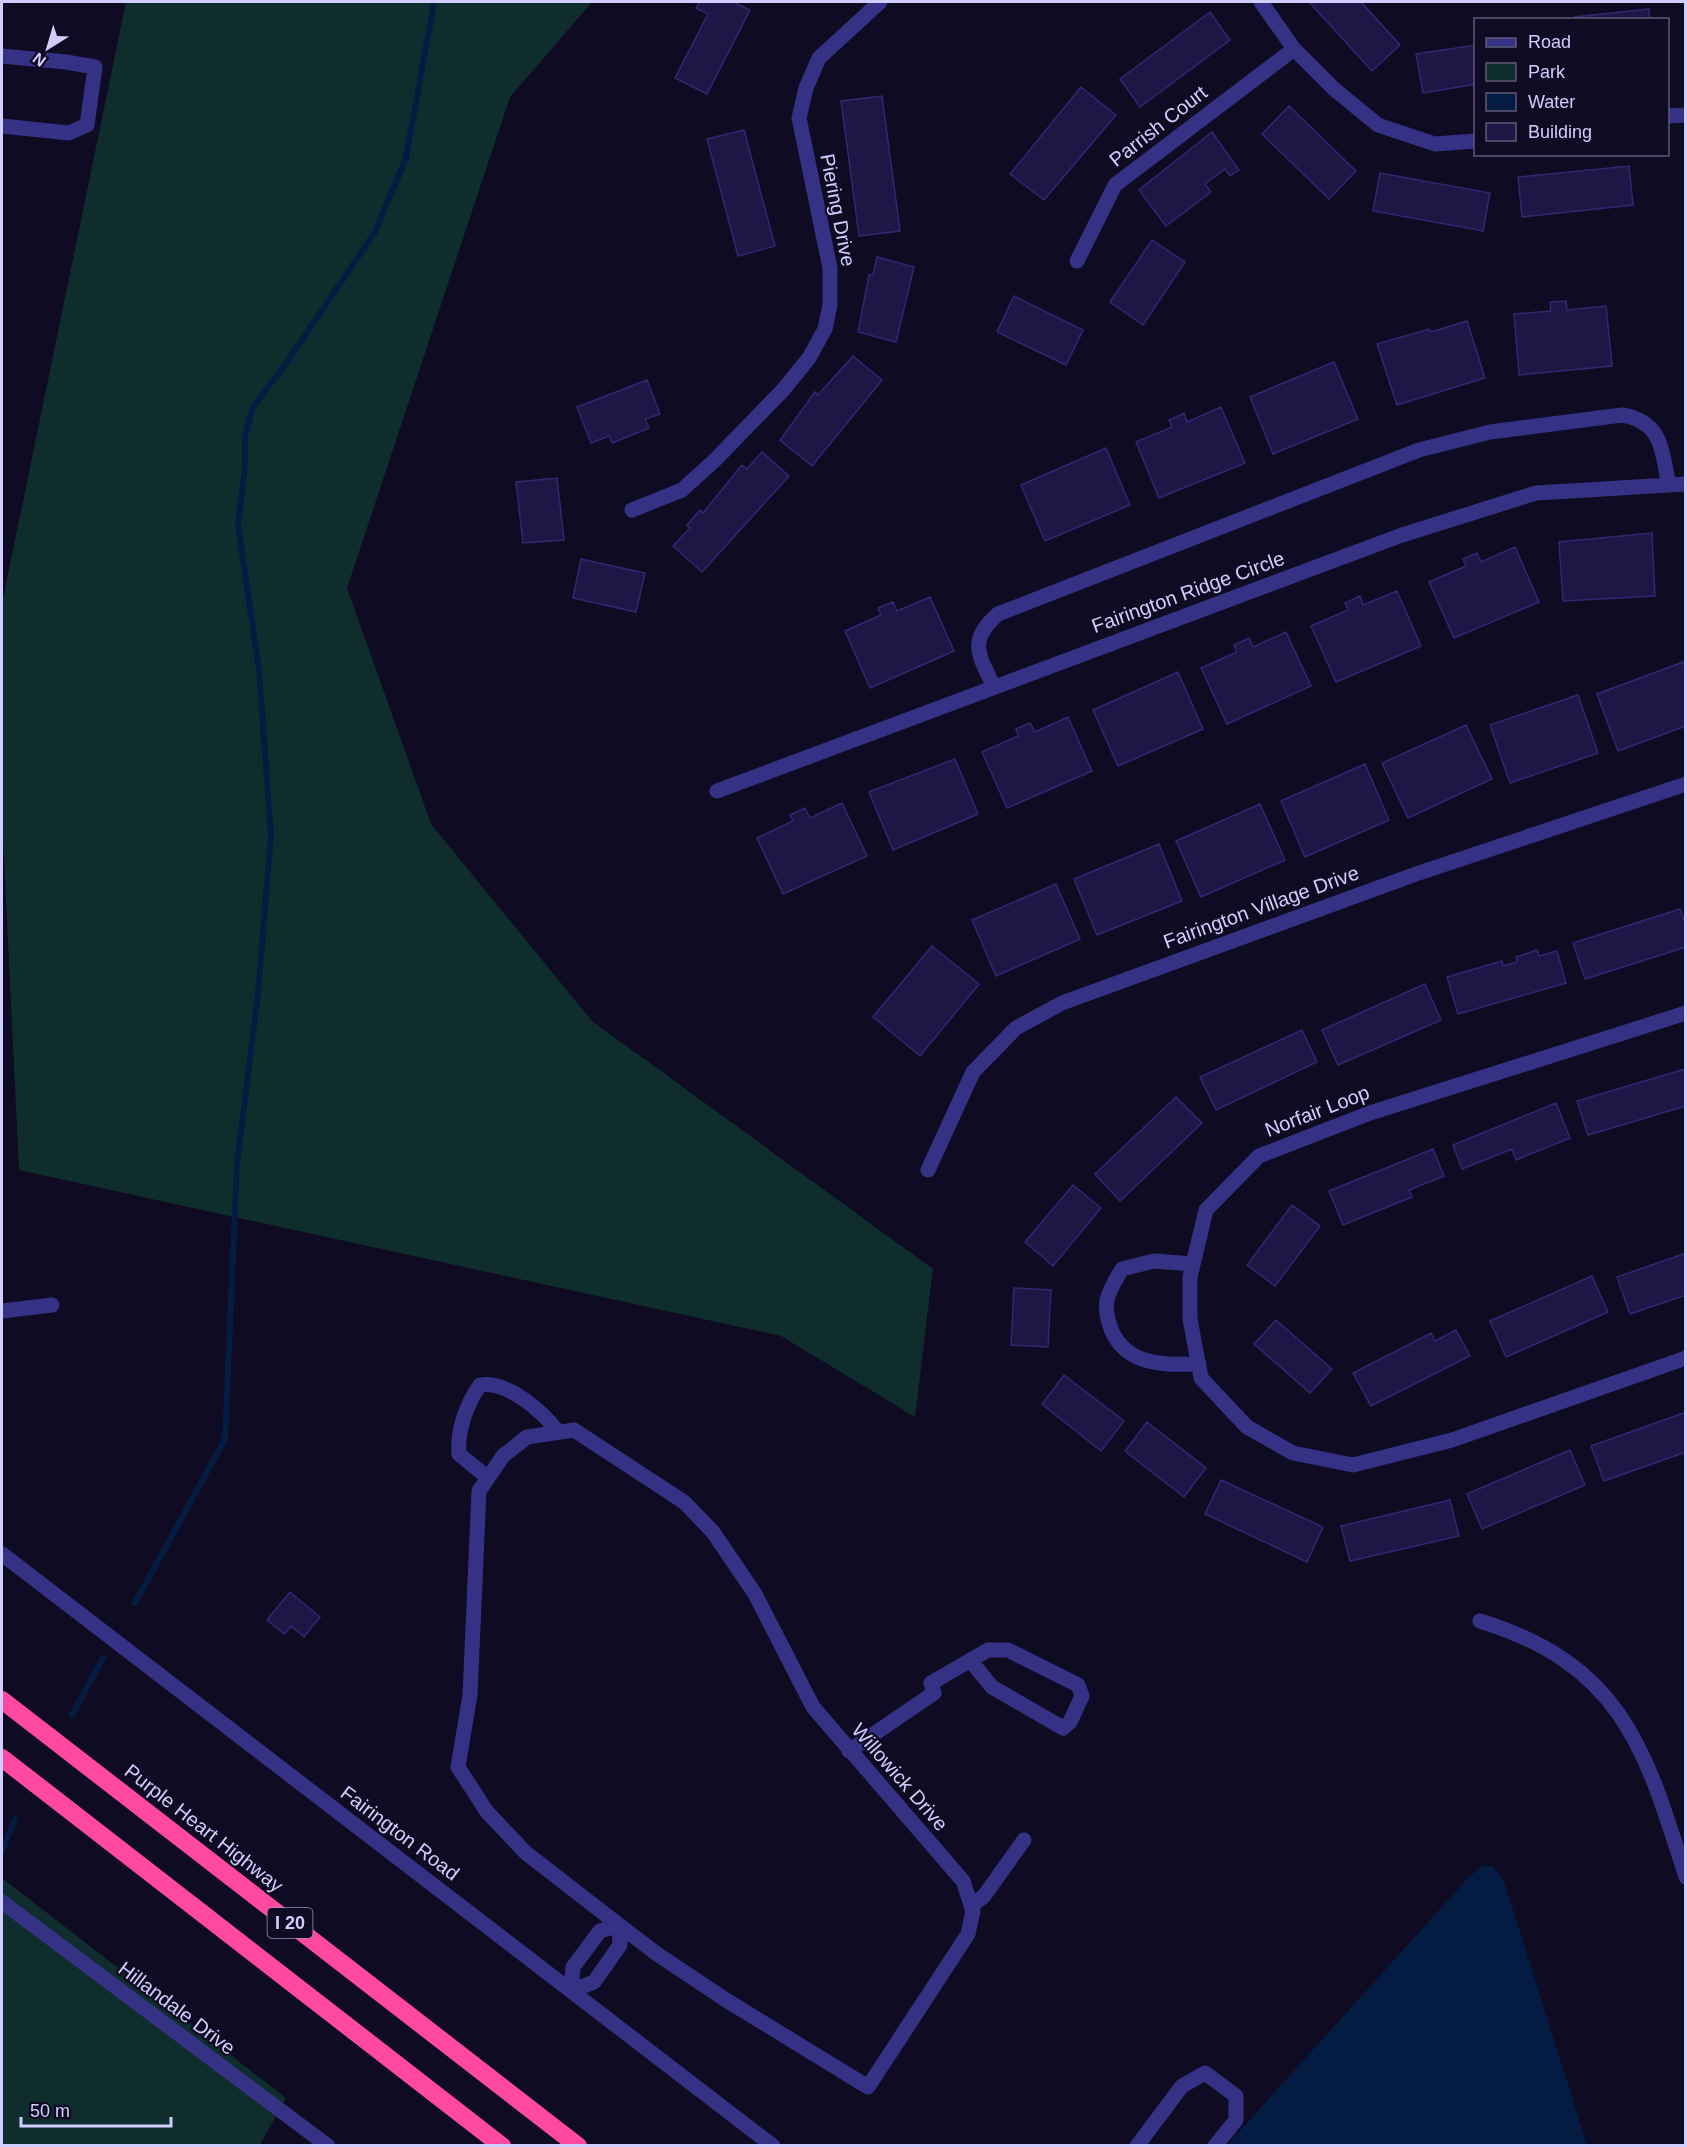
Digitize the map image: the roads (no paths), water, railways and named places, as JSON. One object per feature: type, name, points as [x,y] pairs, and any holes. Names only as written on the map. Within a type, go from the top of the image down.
[{"type":"highway","name":"Purple Heart Highway","points":[[2,1700],[578,2145]]},
{"type":"highway","name":"I 20","points":[[2,1758],[502,2145]]},
{"type":"street","name":"Piering Drive","points":[[632,510],[682,490],[716,459],[783,390],[809,358],[825,329],[830,305],[830,268],[799,118],[806,88],[819,58],[880,2]]},
{"type":"street","points":[[1261,2],[1294,49],[1334,89],[1378,125],[1436,144],[1474,141]]},
{"type":"street","name":"Parrish Court","points":[[1077,261],[1115,185],[1294,49]]},
{"type":"street","points":[[2,56],[66,62],[94,68],[87,125],[69,133],[2,126]]},
{"type":"street","points":[[1669,116],[1686,115]]},
{"type":"street","points":[[994,687],[980,657],[977,642],[984,627],[998,614],[1419,450],[1490,432],[1622,415],[1640,418],[1656,431],[1669,485]]},
{"type":"street","name":"Fairington Ridge Circle","points":[[717,791],[1402,535],[1536,493],[1686,484]]},
{"type":"street","name":"Fairington Village Drive","points":[[928,1170],[973,1072],[1016,1028],[1062,1003],[1405,878],[1686,784]]},
{"type":"street","name":"Norfair Loop","points":[[1686,1013],[1370,1113],[1259,1156],[1206,1210],[1190,1277],[1190,1320],[1201,1377],[1246,1427],[1293,1453],[1353,1466],[1452,1440],[1686,1358]]},
{"type":"street","points":[[1193,1264],[1154,1261],[1122,1269],[1108,1292],[1105,1312],[1116,1342],[1130,1355],[1162,1365],[1198,1364]]},
{"type":"street","points":[[2,1311],[52,1305]]},
{"type":"street","points":[[488,1478],[459,1454],[457,1437],[473,1395],[480,1385],[489,1383],[525,1400],[544,1415],[558,1432]]},
{"type":"street","name":"Willowick Drive","points":[[574,1430],[684,1502],[713,1532],[755,1594],[813,1707],[963,1881],[973,1911],[968,1934],[868,2086],[726,2000],[657,1954],[526,1853],[487,1812],[458,1767],[470,1695],[479,1491],[488,1478],[503,1456],[527,1437],[574,1430]]},
{"type":"street","name":"Fairington Road","points":[[2,1554],[773,2145]]},
{"type":"street","points":[[1480,1621],[1534,1641],[1566,1660],[1615,1707],[1659,1794],[1686,1877]]},
{"type":"street","points":[[849,1751],[934,1693],[931,1683],[970,1660],[988,1650],[1008,1650],[1078,1685],[1082,1696],[1070,1722],[1063,1728],[992,1688],[970,1660]]},
{"type":"street","points":[[971,1906],[984,1896],[1024,1840]]},
{"type":"street","name":"Hillandale Drive","points":[[2,1902],[328,2145]]},
{"type":"street","points":[[620,1925],[620,1945],[594,1982],[571,1991],[573,1967],[600,1931],[620,1925]]},
{"type":"street","points":[[1137,2145],[1182,2086],[1205,2073],[1236,2096],[1236,2120],[1215,2145]]},
{"type":"water","points":[[1482,1866],[1493,1866],[1504,1881],[1587,2145],[1227,2145],[1467,1879]]},
{"type":"waterway","points":[[135,1603],[225,1439],[237,1163],[258,993],[271,835],[259,670],[238,525],[245,466],[245,436],[253,407],[287,362],[375,232],[406,158],[434,2]]},
{"type":"waterway","points":[[72,1715],[103,1658]]},
{"type":"waterway","points":[[2,1851],[15,1819]]}]
